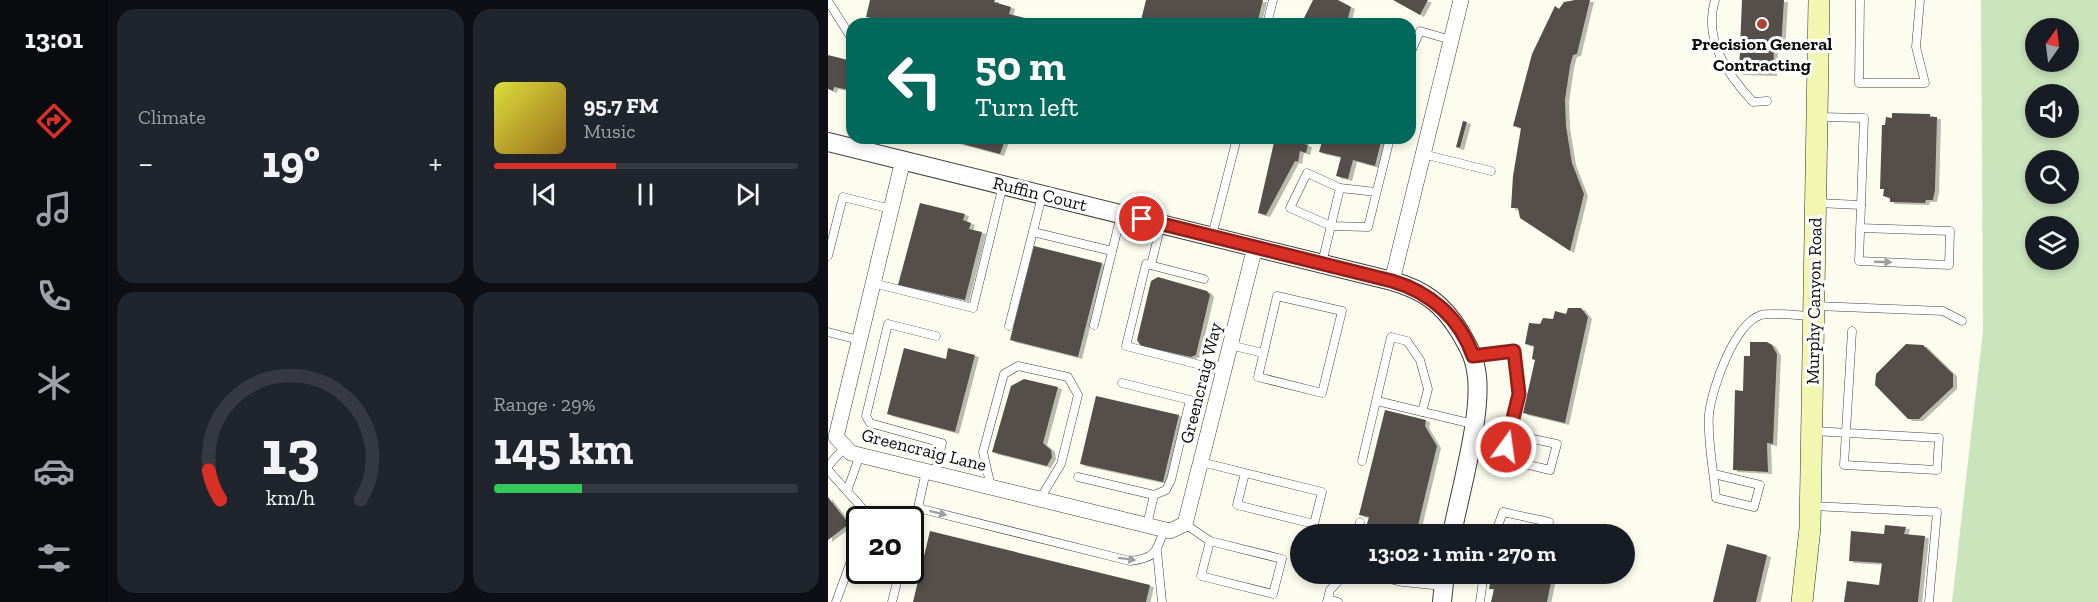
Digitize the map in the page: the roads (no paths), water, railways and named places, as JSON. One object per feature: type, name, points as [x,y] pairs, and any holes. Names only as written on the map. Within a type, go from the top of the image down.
[{"type":"main road","name":"Murphy Canyon Road","points":[[1802,602],[1811,506],[1819,0]]},
{"type":"street","points":[[1392,281],[1461,0]]},
{"type":"street","name":"Ruffin Court","points":[[828,142],[846,143]]},
{"type":"street","name":"Ruffin Court","points":[[868,145],[903,160],[1256,246],[1409,286],[1448,312],[1473,356]]},
{"type":"street","name":"Greencraig Lane","points":[[903,160],[836,440],[851,453],[1164,530],[1170,531],[1183,526]]},
{"type":"street","name":"Greencraig Way","points":[[1183,526],[1256,246]]},
{"type":"street","points":[[1454,524],[1478,400],[1473,356]]},
{"type":"lane","points":[[1268,18],[1273,0]]},
{"type":"lane","points":[[1715,0],[1712,27],[1716,47],[1724,64],[1753,102],[1767,101]]},
{"type":"lane","points":[[1860,0],[1859,83],[1925,83],[1916,47],[1920,0]]},
{"type":"lane","points":[[828,1],[846,30]]},
{"type":"lane","points":[[1416,40],[1420,31],[1451,40]]},
{"type":"lane","points":[[1818,117],[1864,118],[1858,261],[1949,265],[1950,231],[1860,228]]},
{"type":"lane","points":[[1212,236],[1236,144]]},
{"type":"lane","points":[[1377,192],[1340,188],[1307,173],[1290,208],[1331,226],[1368,227],[1377,192],[1389,144]]},
{"type":"lane","points":[[1423,154],[1491,171]]},
{"type":"lane","points":[[873,283],[974,308],[1003,185]]},
{"type":"lane","points":[[1322,263],[1340,188]]},
{"type":"lane","points":[[1009,326],[1043,195]]},
{"type":"lane","points":[[828,253],[843,197],[891,209]]},
{"type":"lane","points":[[1816,203],[1861,205]]},
{"type":"lane","points":[[1094,325],[1122,214]]},
{"type":"lane","points":[[1151,265],[1161,224]]},
{"type":"lane","points":[[1033,232],[1112,251]]},
{"type":"lane","points":[[1204,279],[1146,264],[1126,346],[1224,371]]},
{"type":"lane","points":[[1277,296],[1342,311],[1322,393],[1258,377],[1263,353],[1277,296]]},
{"type":"lane","points":[[1714,474],[1760,485],[1754,507],[1716,498],[1714,474],[1709,414],[1726,356],[1740,331],[1761,315],[1814,311],[1943,311],[1962,321]]},
{"type":"lane","points":[[919,506],[942,443],[870,423],[866,416],[888,324],[936,336]]},
{"type":"lane","points":[[1812,431],[1846,433],[1939,438],[1937,470],[1844,465],[1846,433],[1852,331]]},
{"type":"lane","points":[[828,332],[860,340]]},
{"type":"lane","points":[[1362,462],[1392,337],[1407,341],[1420,360],[1428,389],[1422,412]]},
{"type":"lane","points":[[1230,345],[1263,353]]},
{"type":"lane","points":[[1473,356],[1514,351],[1519,394],[1509,434],[1503,459],[1550,470],[1557,444],[1509,434]]},
{"type":"lane","points":[[992,487],[983,452],[1004,374],[1018,366],[1068,377],[1078,395],[1061,464],[1040,499]]},
{"type":"lane","points":[[1078,477],[1154,495],[1166,490],[1171,480],[1190,400],[1122,384]]},
{"type":"lane","points":[[1377,401],[1473,424]]},
{"type":"lane","points":[[836,440],[828,468],[860,506]]},
{"type":"lane","points":[[847,491],[860,455]]},
{"type":"lane","points":[[1201,462],[1322,492],[1314,524],[1237,505],[1245,473]]},
{"type":"lane","points":[[1147,525],[1154,495]]},
{"type":"lane","points":[[1811,506],[1937,512],[1929,602]]},
{"type":"lane","points":[[924,510],[1130,561],[1146,559],[1157,551]]},
{"type":"lane","points":[[1499,524],[1503,512],[1549,522]]},
{"type":"lane","points":[[1183,526],[1210,541],[1282,560],[1273,594],[1201,576],[1210,541]]},
{"type":"lane","points":[[1162,602],[1157,551],[1164,530]]},
{"type":"lane","points":[[836,602],[846,574]]},
{"type":"lane","points":[[892,602],[896,584]]},
{"type":"lane","points":[[1336,584],[1330,590],[1327,601],[1338,602]]},
{"type":"lane","points":[[1419,584],[1443,587]]},
{"type":"lane","points":[[1480,602],[1482,584]]},
{"type":"place","name":"Precision General Contracting","points":[[1762,24]]}]
